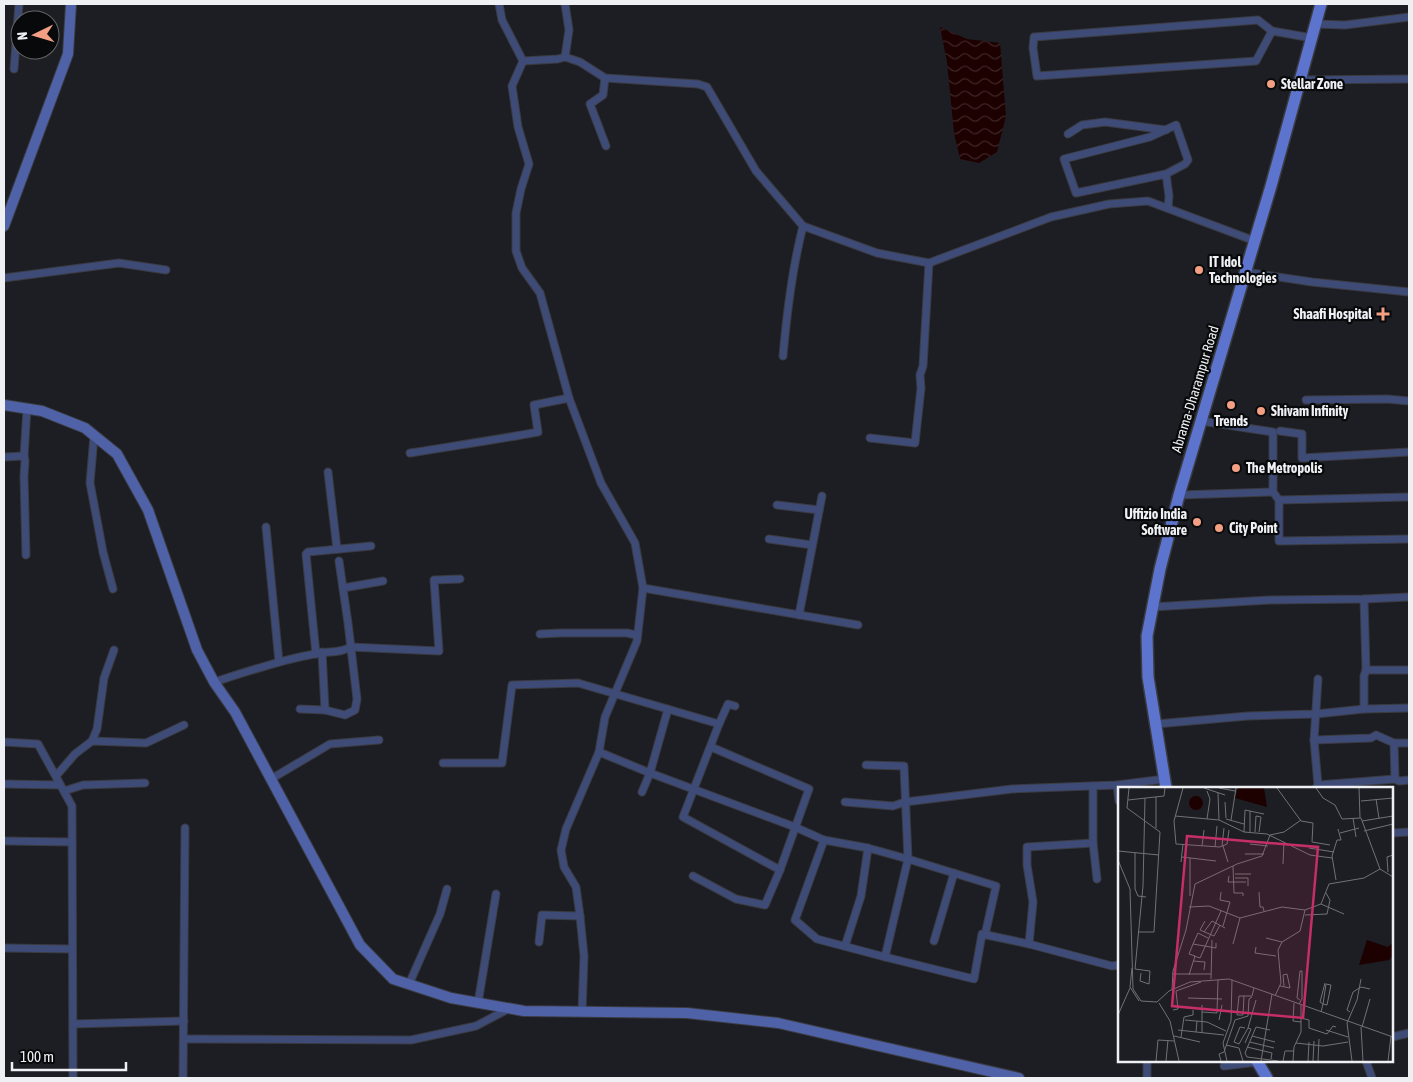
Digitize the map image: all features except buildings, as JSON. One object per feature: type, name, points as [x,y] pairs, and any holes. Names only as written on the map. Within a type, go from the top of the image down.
[{"type":"main road","name":"Abrama-Dharampur Road","points":[[1165,783],[1148,677],[1147,636],[1152,607],[1179,495],[1255,241],[1321,4]]},
{"type":"main road","points":[[1258,1062],[1266,1078]]},
{"type":"street","points":[[14,70],[19,4]]},
{"type":"street","points":[[4,226],[68,54],[72,4]]},
{"type":"street","points":[[499,4],[502,20],[523,61]]},
{"type":"street","points":[[565,4],[569,30],[565,57]]},
{"type":"street","points":[[1315,24],[1345,25],[1409,17]]},
{"type":"street","points":[[1272,31],[1256,61],[1036,76],[1034,37],[1258,20],[1272,31],[1312,38]]},
{"type":"street","points":[[523,61],[565,57],[580,62],[605,78],[698,84],[707,87],[756,171],[803,226],[877,253],[928,263],[1050,217],[1109,204],[1148,201],[1255,241]]},
{"type":"street","points":[[523,61],[512,86],[518,127],[529,164],[516,213],[516,251],[522,268],[540,293],[569,398],[601,483],[635,542],[643,588],[637,640],[605,717],[599,752],[566,829],[561,850],[564,867],[576,887],[580,916],[584,956],[582,1012]]},
{"type":"street","points":[[605,78],[603,95],[590,104],[606,146]]},
{"type":"street","points":[[1300,80],[1409,79]]},
{"type":"street","points":[[1068,134],[1082,125],[1105,122],[1166,130]]},
{"type":"street","points":[[1176,124],[1188,160],[1185,164],[1166,174],[1076,193],[1064,159],[1150,138],[1176,124]]},
{"type":"street","points":[[1166,174],[1169,196],[1168,208]]},
{"type":"street","points":[[783,356],[789,294],[794,262],[803,226]]},
{"type":"street","points":[[870,438],[914,443],[921,388],[920,375],[923,366],[928,263]]},
{"type":"street","points":[[4,278],[119,264],[166,270]]},
{"type":"street","points":[[1246,272],[1312,282],[1409,292]]},
{"type":"street","points":[[410,453],[505,439],[538,432],[534,405],[569,398]]},
{"type":"street","points":[[1306,400],[1387,399],[1409,401]]},
{"type":"street","points":[[4,405],[42,411],[85,428],[117,454],[148,510],[197,650],[214,682],[235,712],[360,945],[393,979],[451,998],[524,1011],[687,1013],[778,1023],[1019,1078]]},
{"type":"street","points":[[26,555],[24,456],[27,409]]},
{"type":"street","points":[[1202,421],[1272,432],[1273,492],[1279,500],[1279,541],[1409,540]]},
{"type":"street","points":[[1280,431],[1302,434],[1302,458],[1409,452]]},
{"type":"street","points":[[94,436],[90,483],[103,552],[113,589]]},
{"type":"street","points":[[4,457],[24,456]]},
{"type":"street","points":[[328,472],[337,549]]},
{"type":"street","points":[[1179,495],[1273,492]]},
{"type":"street","points":[[799,615],[822,496]]},
{"type":"street","points":[[1279,500],[1409,497]]},
{"type":"street","points":[[776,505],[819,510]]},
{"type":"street","points":[[266,527],[279,662]]},
{"type":"street","points":[[769,539],[812,545]]},
{"type":"street","points":[[325,710],[306,554],[308,552],[371,546]]},
{"type":"street","points":[[300,709],[325,710],[345,715],[355,710],[357,699],[339,560]]},
{"type":"street","points":[[214,682],[279,662],[319,653],[346,650],[350,647],[439,651],[434,580],[460,579]]},
{"type":"street","points":[[343,588],[384,581]]},
{"type":"street","points":[[643,588],[858,625]]},
{"type":"street","points":[[1152,607],[1269,600],[1409,597]]},
{"type":"street","points":[[1364,599],[1366,670],[1364,676],[1364,709]]},
{"type":"street","points":[[540,634],[561,632],[627,633],[636,636]]},
{"type":"street","points":[[56,776],[76,754],[92,741],[98,729],[104,678],[114,650]]},
{"type":"street","points":[[1366,670],[1409,670]]},
{"type":"street","points":[[1318,679],[1314,740],[1317,787],[1395,779],[1399,781],[1409,780]]},
{"type":"street","points":[[443,763],[502,763],[512,685],[578,683],[719,724]]},
{"type":"street","points":[[735,706],[728,704],[683,816],[780,870]]},
{"type":"street","points":[[1156,724],[1248,716],[1409,708]]},
{"type":"street","points":[[642,792],[650,773],[668,709]]},
{"type":"street","points":[[92,741],[146,743],[184,725]]},
{"type":"street","points":[[1314,740],[1371,738],[1376,735],[1394,743],[1409,743]]},
{"type":"street","points":[[271,779],[330,744],[379,740]]},
{"type":"street","points":[[4,742],[38,744],[72,806],[73,1078]]},
{"type":"street","points":[[1394,743],[1395,779]]},
{"type":"street","points":[[693,876],[736,899],[766,905],[809,789],[711,747]]},
{"type":"street","points":[[599,752],[694,790],[795,827],[824,840],[868,848],[996,886],[985,935]]},
{"type":"street","points":[[866,764],[904,766],[908,859],[885,957]]},
{"type":"street","points":[[4,784],[62,788],[83,785],[145,783]]},
{"type":"street","points":[[844,802],[893,806],[905,802],[1012,789],[1165,783]]},
{"type":"street","points":[[1117,785],[1118,793]]},
{"type":"street","points":[[1093,786],[1093,843],[1097,879]]},
{"type":"street","points":[[183,1078],[185,828]]},
{"type":"street","points":[[1393,833],[1409,832]]},
{"type":"street","points":[[824,840],[795,920],[817,939],[974,979],[982,934],[1029,944],[1112,966],[1118,965]]},
{"type":"street","points":[[4,841],[72,842]]},
{"type":"street","points":[[1029,944],[1033,902],[1027,865],[1027,847],[1093,843]]},
{"type":"street","points":[[845,946],[861,896],[868,848]]},
{"type":"street","points":[[934,942],[954,873]]},
{"type":"street","points":[[409,984],[440,914],[447,889]]},
{"type":"street","points":[[478,1003],[496,894]]},
{"type":"street","points":[[539,942],[542,915],[580,916]]},
{"type":"street","points":[[4,948],[72,949]]},
{"type":"street","points":[[184,1039],[411,1040],[476,1026],[510,1008]]},
{"type":"street","points":[[73,1024],[184,1021]]},
{"type":"street","points":[[1393,1037],[1409,1033]]},
{"type":"street","points":[[1146,1062],[1147,1078]]},
{"type":"street","points":[[1224,1066],[1250,1062]]},
{"type":"street","points":[[1366,1062],[1372,1078]]},
{"type":"water","points":[[940,27],[967,39],[1000,43],[1006,116],[997,152],[979,163],[960,159],[954,133],[947,62]]},
{"type":"place","name":"Stellar Zone","points":[[1271,84]]},
{"type":"place","name":"IT Idol Technologies","points":[[1199,270]]},
{"type":"place","name":"Shaafi Hospital","points":[[1383,314]]},
{"type":"place","name":"Trends","points":[[1231,405]]},
{"type":"place","name":"Shivam Infinity","points":[[1261,411]]},
{"type":"place","name":"The Metropolis","points":[[1236,468]]},
{"type":"place","name":"Uffizio India Software","points":[[1197,522]]},
{"type":"place","name":"City Point","points":[[1219,528]]}]
